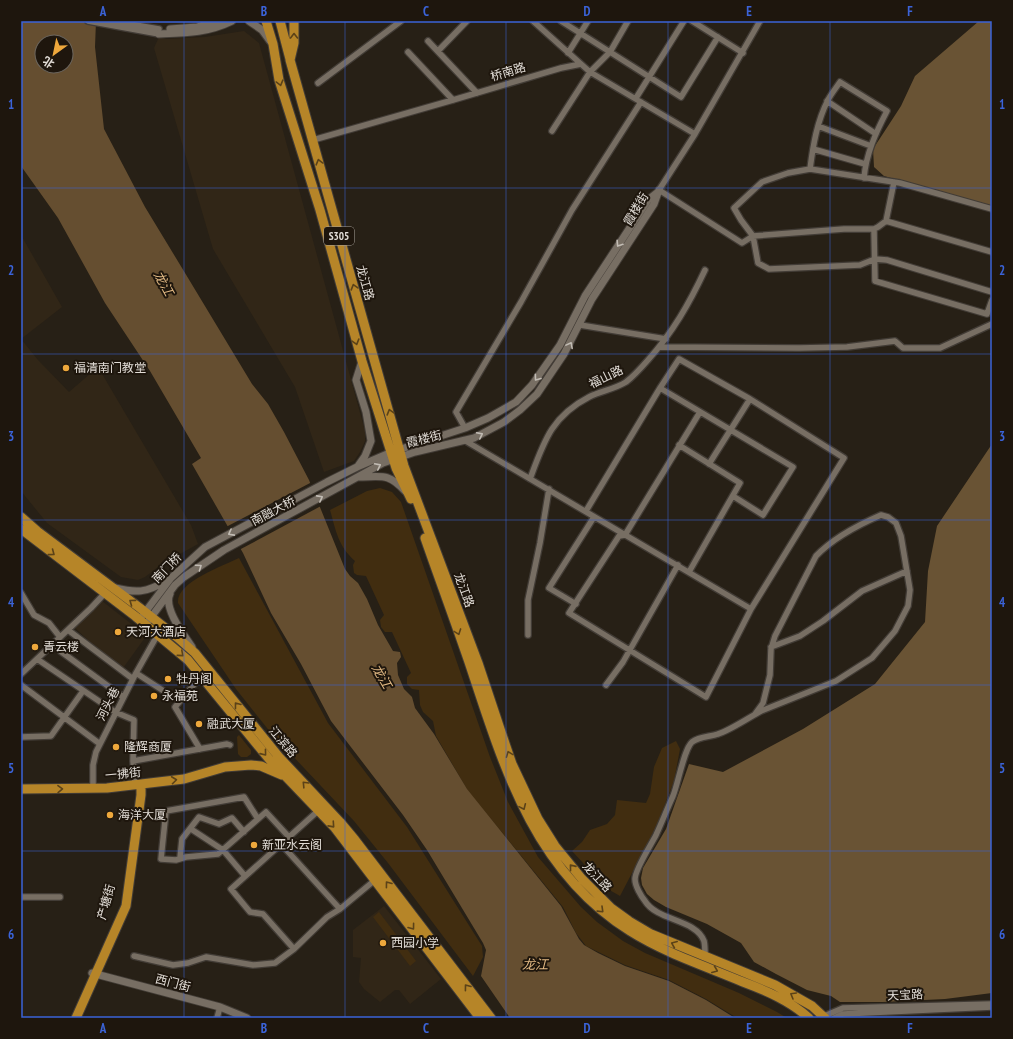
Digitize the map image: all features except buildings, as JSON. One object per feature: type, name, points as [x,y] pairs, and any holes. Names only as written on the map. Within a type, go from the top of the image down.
[{"type":"main road","name":"龙江路","points":[[266,21],[273,44],[279,80],[320,210],[362,361],[478,663],[512,764],[538,819],[555,846],[582,879],[611,908],[629,921],[651,934],[775,985],[812,1006],[823,1017]]},
{"type":"main road","points":[[280,21],[290,60]]},
{"type":"main road","name":"龙江路","points":[[294,21],[294,43],[290,60],[313,140],[397,454],[396,468],[410,496],[505,767],[526,814],[553,857],[587,897],[608,916],[630,931],[665,950],[771,993],[802,1011],[809,1018]]},
{"type":"main road","name":"江滨路","points":[[22,524],[145,619],[195,653],[279,757],[355,840],[491,1018]]},
{"type":"main road","name":"江滨路","points":[[145,619],[158,634],[188,660],[202,675],[264,753],[285,777],[335,828],[480,1018]]},
{"type":"main road","name":"一拂街","points":[[21,789],[93,788],[138,785],[184,779],[224,767],[251,765],[261,766],[285,777]]},
{"type":"main road","name":"产塘街","points":[[71,1018],[94,973],[121,905],[135,795],[138,785]]},
{"type":"main road","points":[[76,1018],[94,973]]},
{"type":"street","points":[[88,21],[159,32],[197,32],[214,29],[233,21]]},
{"type":"street","points":[[112,21],[159,32],[197,27],[216,21]]},
{"type":"street","points":[[249,21],[262,30],[273,44]]},
{"type":"street","points":[[318,83],[401,21]]},
{"type":"street","points":[[438,51],[467,21]]},
{"type":"street","points":[[533,21],[590,72],[695,134]]},
{"type":"street","points":[[561,21],[681,97],[718,37]]},
{"type":"street","points":[[568,53],[588,21]]},
{"type":"street","points":[[552,131],[590,72],[610,52],[628,21]]},
{"type":"street","points":[[465,428],[456,412],[521,302],[572,210],[684,21]]},
{"type":"street","points":[[692,21],[743,53]]},
{"type":"street","points":[[760,21],[743,53],[695,134],[659,190],[742,243],[753,236],[878,228],[886,221],[894,182]]},
{"type":"street","points":[[428,41],[477,93]]},
{"type":"street","points":[[408,52],[453,100]]},
{"type":"street","name":"桥南路","points":[[313,140],[561,68],[581,64]]},
{"type":"street","points":[[810,169],[812,149],[818,126],[827,101],[840,82],[886,111],[865,164],[864,178]]},
{"type":"street","points":[[827,101],[876,134]]},
{"type":"street","points":[[818,126],[871,146]]},
{"type":"street","points":[[812,149],[865,164]]},
{"type":"street","points":[[992,210],[894,182],[810,169],[788,173],[762,182],[734,208],[753,236],[758,263],[769,269],[860,265],[875,258],[887,260],[992,292]]},
{"type":"street","name":"霞楼街","points":[[397,454],[488,418],[516,402],[532,385],[560,345],[585,296],[648,200],[659,190]]},
{"type":"street","name":"霞楼街","points":[[397,454],[474,438],[504,422],[520,410],[537,394],[564,354],[592,299],[654,204],[659,190]]},
{"type":"street","points":[[886,221],[992,252]]},
{"type":"street","points":[[874,229],[875,281],[987,314],[992,300]]},
{"type":"street","name":"福山路","points":[[530,479],[541,448],[550,431],[560,417],[572,407],[590,397],[625,382],[642,366],[675,328],[695,293],[705,270]]},
{"type":"street","points":[[660,347],[847,347],[895,341],[903,348],[940,348],[992,324]]},
{"type":"street","points":[[580,325],[666,339]]},
{"type":"street","points":[[586,511],[660,388],[680,359],[750,399],[844,458],[751,608],[706,697],[569,613],[619,536],[625,535],[700,412]]},
{"type":"street","points":[[357,467],[365,456],[371,441],[366,412],[356,380],[362,361]]},
{"type":"street","points":[[660,388],[792,467],[763,515],[732,496]]},
{"type":"street","points":[[709,464],[750,399]]},
{"type":"street","points":[[464,440],[751,608]]},
{"type":"street","points":[[679,445],[740,484],[689,572]]},
{"type":"street","points":[[357,467],[397,454]]},
{"type":"street","points":[[356,477],[397,454]]},
{"type":"street","name":"南融大桥","points":[[218,540],[357,467]]},
{"type":"street","points":[[356,477],[386,476],[396,482],[410,496]]},
{"type":"street","name":"南融大桥","points":[[224,550],[332,492],[356,477]]},
{"type":"street","points":[[528,635],[528,600],[539,550],[549,489]]},
{"type":"street","points":[[705,956],[704,941],[700,933],[688,925],[656,912],[646,903],[637,887],[635,879],[637,871],[656,836],[677,785],[686,754],[692,742],[704,736],[719,734],[755,714],[836,680],[872,658],[895,631],[908,606],[910,590],[901,536],[896,522],[881,515],[866,522],[826,546],[816,556],[781,624],[771,647],[770,675],[762,703],[755,714]]},
{"type":"street","points":[[576,604],[550,588],[594,517]]},
{"type":"street","name":"南门桥","points":[[145,619],[171,578],[205,547],[218,540]]},
{"type":"street","name":"南门桥","points":[[145,619],[184,577],[224,550]]},
{"type":"street","points":[[606,685],[623,662],[678,565]]},
{"type":"street","points":[[771,647],[800,636],[823,621],[862,591],[907,571]]},
{"type":"street","points":[[21,674],[108,590],[144,591],[156,588],[171,578]]},
{"type":"street","points":[[175,585],[168,598],[170,610],[195,653]]},
{"type":"street","points":[[21,593],[34,615],[49,623],[60,637]]},
{"type":"street","points":[[68,630],[133,679]]},
{"type":"street","name":"河头巷","points":[[93,788],[94,757],[115,712],[158,634]]},
{"type":"street","points":[[52,645],[123,697]]},
{"type":"street","points":[[37,659],[115,712],[134,720],[133,761],[138,785]]},
{"type":"street","points":[[136,673],[179,701]]},
{"type":"street","points":[[200,749],[175,707],[202,675]]},
{"type":"street","points":[[21,685],[100,744]]},
{"type":"street","points":[[21,737],[51,736],[83,691]]},
{"type":"street","points":[[133,761],[227,744],[230,745]]},
{"type":"street","points":[[258,819],[244,797],[166,811],[161,859],[176,860],[180,858],[218,854],[244,832],[266,812],[289,837]]},
{"type":"street","points":[[294,949],[263,914],[250,912],[231,889],[319,810]]},
{"type":"street","points":[[180,858],[182,839],[191,829],[199,816],[219,824],[232,818],[244,832]]},
{"type":"street","points":[[191,829],[223,850],[245,876]]},
{"type":"street","points":[[282,844],[340,909]]},
{"type":"street","points":[[134,956],[173,965],[206,957],[253,965],[275,963],[294,949],[327,917],[340,909],[375,880]]},
{"type":"street","points":[[21,897],[60,897]]},
{"type":"street","name":"西门街","points":[[94,973],[220,1007],[247,1018]]},
{"type":"street","name":"天宝路","points":[[823,1017],[843,1008],[992,1004]]},
{"type":"street","points":[[217,1018],[220,1007]]},
{"type":"street","name":"天宝路","points":[[834,1018],[843,1014],[992,1007]]},
{"type":"shaded area","points":[[979,21],[992,21],[992,207],[884,176],[874,167],[873,149],[901,106],[915,76]]},
{"type":"shaded area","points":[[244,31],[259,43],[365,431],[365,441],[354,461],[324,472],[295,387],[213,249],[154,48],[159,37],[166,39],[205,37]]},
{"type":"shaded area","points":[[21,235],[62,307],[21,339]]},
{"type":"shaded area","points":[[21,339],[38,360],[69,392],[98,367],[191,525],[198,544],[162,564],[145,577],[138,580],[121,577],[47,523],[21,491]]},
{"type":"shaded area","points":[[992,444],[992,993],[945,999],[883,1002],[840,1002],[831,996],[807,990],[754,962],[741,943],[707,924],[666,907],[654,900],[647,894],[642,885],[641,878],[643,868],[666,829],[689,764],[723,772],[803,729],[875,684],[925,622],[928,571],[937,526]]},
{"type":"shaded area","points":[[380,488],[392,492],[401,502],[490,757],[508,802],[538,857],[581,907],[597,922],[623,941],[645,953],[739,993],[787,1018],[737,1018],[706,999],[669,980],[625,965],[586,946],[576,933],[563,907],[468,791],[436,736],[433,721],[423,712],[420,705],[419,690],[412,689],[407,684],[407,677],[411,673],[392,632],[385,632],[381,627],[380,620],[384,615],[366,576],[357,575],[354,573],[353,565],[355,561],[345,550],[338,538],[330,510],[367,491]]},
{"type":"shaded area","points":[[239,558],[328,723],[407,827],[482,946],[483,957],[473,976],[388,863],[354,821],[271,733],[236,689],[178,603],[179,595],[184,588],[192,582],[212,570]]},
{"type":"shaded area","points":[[102,601],[143,633],[144,639],[121,671],[74,627]]},
{"type":"shaded area","points":[[239,735],[251,750],[251,754],[247,757],[241,757],[238,754],[237,737]]},
{"type":"shaded area","points":[[676,741],[680,749],[674,781],[656,827],[620,896],[606,888],[572,851],[582,842],[590,830],[607,824],[615,815],[617,800],[646,803],[650,794],[654,767],[662,748]]},
{"type":"shaded area","name":"西园小学","points":[[384,906],[441,979],[410,1004],[399,990],[395,990],[380,1002],[364,989],[359,982],[361,958],[353,957],[353,930]]},
{"type":"shaded area","points":[[379,912],[416,961],[410,966],[373,917]]},
{"type":"water","name":"龙江","points":[[21,21],[96,21],[95,47],[104,129],[145,207],[252,384],[268,404],[284,432],[309,480],[345,569],[358,583],[367,599],[378,625],[393,651],[400,652],[401,657],[397,663],[398,675],[404,689],[412,697],[415,708],[434,734],[467,789],[561,906],[579,939],[584,945],[625,966],[669,981],[706,1000],[735,1018],[510,1018],[481,976],[486,950],[483,943],[427,850],[403,815],[331,721],[301,664],[271,613],[243,553],[192,464],[201,458],[150,371],[105,303],[58,218],[21,166]]},
{"type":"pier","points":[[312,482],[321,506],[239,550],[226,527]]},
{"type":"place","name":"福清南门教堂","points":[[66,368]]},
{"type":"place","name":"天河大酒店","points":[[118,632]]},
{"type":"place","name":"青云楼","points":[[35,647]]},
{"type":"place","name":"牡丹阁","points":[[168,679]]},
{"type":"place","name":"永福苑","points":[[154,696]]},
{"type":"place","name":"融武大厦","points":[[199,724]]},
{"type":"place","name":"隆辉商厦","points":[[116,747]]},
{"type":"place","name":"海洋大厦","points":[[110,815]]},
{"type":"place","name":"新亚水云阁","points":[[254,845]]},
{"type":"place","name":"西园小学","points":[[383,943]]}]
